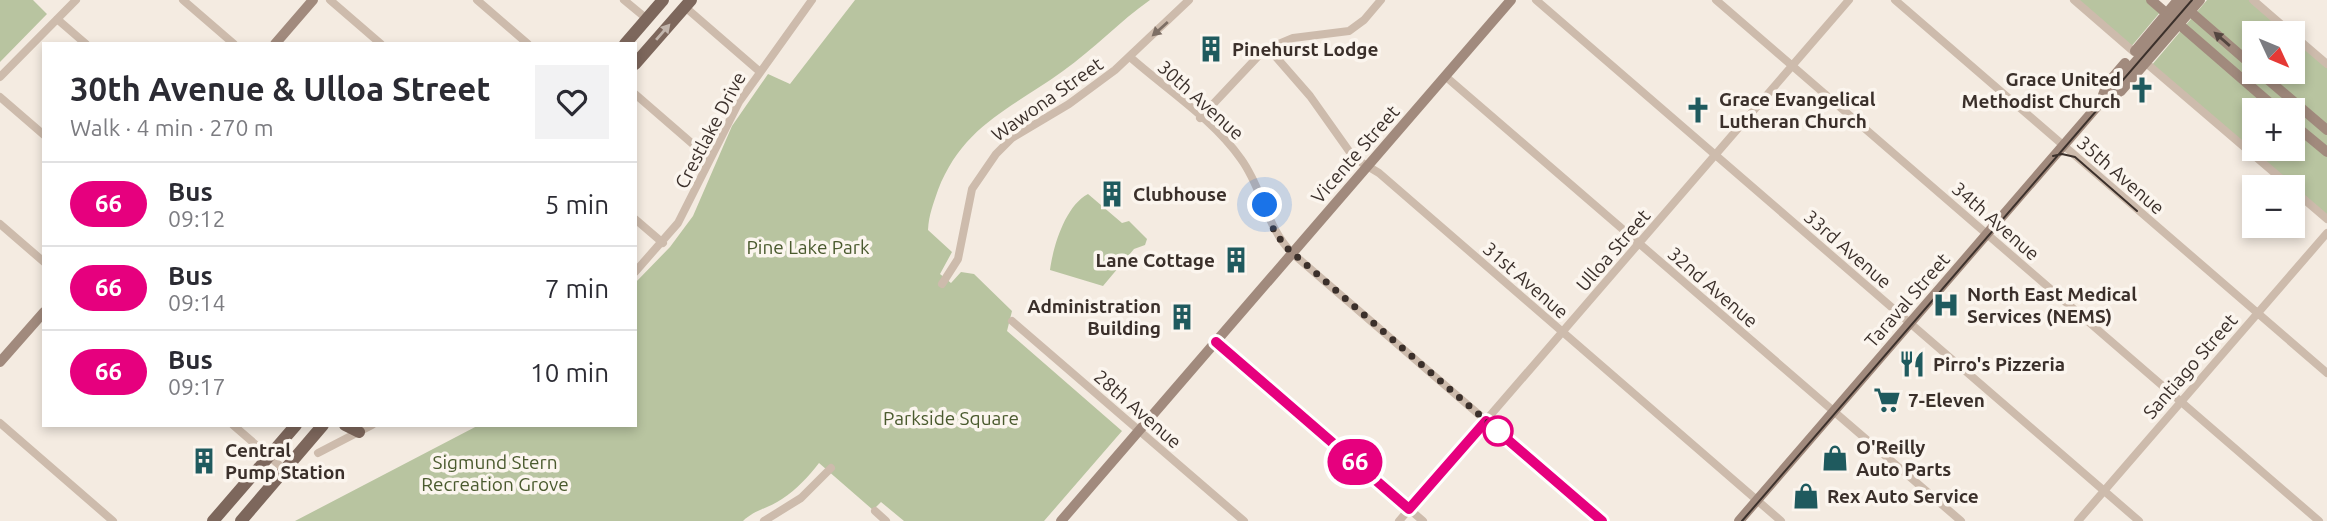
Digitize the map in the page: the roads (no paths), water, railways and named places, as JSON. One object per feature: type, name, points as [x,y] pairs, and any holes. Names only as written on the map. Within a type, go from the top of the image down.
[{"type":"main road","points":[[627,42],[663,0]]},
{"type":"main road","points":[[637,62],[688,4]]},
{"type":"main road","points":[[214,521],[294,427]]},
{"type":"main road","points":[[241,521],[321,427]]},
{"type":"main road","points":[[349,427],[359,432]]},
{"type":"street","points":[[0,77],[76,0]]},
{"type":"street","points":[[183,0],[232,42]]},
{"type":"street","points":[[277,42],[313,0]]},
{"type":"street","points":[[330,0],[379,42]]},
{"type":"street","points":[[477,0],[526,42]]},
{"type":"street","points":[[624,0],[647,19]]},
{"type":"street","name":"Crestlake Drive","points":[[637,270],[663,243],[690,203],[710,159],[759,71],[812,0]]},
{"type":"street","name":"Wawona Street","points":[[942,284],[958,259],[972,189],[996,154],[1012,138],[1082,95],[1129,57],[1189,0]]},
{"type":"street","points":[[1200,118],[1250,62],[1268,48],[1296,38],[1349,31],[1364,20],[1381,0]]},
{"type":"street","name":"Vicente Street","points":[[1063,520],[1511,0]]},
{"type":"street","name":"33rd Avenue","points":[[1536,0],[2139,521]]},
{"type":"street","name":"34th Avenue","points":[[1716,0],[2319,521]]},
{"type":"street","name":"Ulloa Street","points":[[1399,521],[1850,0]]},
{"type":"street","name":"35th Avenue","points":[[1895,0],[2327,373]]},
{"type":"street","points":[[2074,0],[2134,52]]},
{"type":"street","points":[[2151,0],[2264,98]]},
{"type":"street","name":"Taraval Street","points":[[2182,3],[2200,0]]},
{"type":"street","points":[[2253,0],[2277,21]]},
{"type":"street","points":[[2182,3],[2242,56]]},
{"type":"street","name":"Taraval Street","points":[[2101,101],[2121,91],[2146,63],[2182,3]]},
{"type":"street","name":"Taraval Street","points":[[1739,521],[2173,19],[2182,3]]},
{"type":"street","points":[[688,4],[759,71]]},
{"type":"street","points":[[57,19],[84,42]]},
{"type":"street","name":"Taraval Street","points":[[2101,101],[2107,84],[2134,52],[2173,19]]},
{"type":"street","points":[[2305,45],[2327,64]]},
{"type":"street","name":"31st Avenue","points":[[1268,48],[1310,96],[1354,159],[1367,166],[1563,332],[1781,521]]},
{"type":"street","name":"30th Avenue","points":[[1129,57],[1200,118],[1241,159],[1259,190],[1274,231],[1292,253],[1602,521]]},
{"type":"street","points":[[2146,63],[2277,175]]},
{"type":"street","name":"32nd Avenue","points":[[1445,76],[1961,521]]},
{"type":"street","points":[[2273,84],[2327,130]]},
{"type":"street","points":[[637,96],[710,159]]},
{"type":"street","points":[[0,97],[42,133]]},
{"type":"street","points":[[2305,133],[2327,152]]},
{"type":"street","points":[[2305,200],[2327,219]]},
{"type":"street","points":[[637,221],[663,243]]},
{"type":"street","points":[[0,224],[42,259]]},
{"type":"street","name":"Santiago Street","points":[[2078,521],[2327,233]]},
{"type":"street","points":[[2,356],[42,314]]},
{"type":"street","name":"28th Avenue","points":[[1012,321],[1244,521]]},
{"type":"street","points":[[1216,342],[1423,521]]},
{"type":"street","points":[[0,423],[113,521]]},
{"type":"street","points":[[235,427],[285,470]]},
{"type":"street","points":[[318,453],[368,427]]},
{"type":"street","points":[[764,521],[801,498],[831,468]]},
{"type":"street","points":[[875,511],[886,521]]},
{"type":"tram line","points":[[1742,521],[2192,0]]},
{"type":"tram line","points":[[2053,156],[2062,154],[2075,157],[2137,211]]},
{"type":"place","name":"Pinehurst Lodge","points":[[1211,49]]},
{"type":"place","name":"Grace United Methodist Church","points":[[2142,90]]},
{"type":"place","name":"Grace Evangelical Lutheran Church","points":[[1698,110]]},
{"type":"place","name":"Clubhouse","points":[[1112,194]]},
{"type":"place","name":"Lane Cottage","points":[[1236,260]]},
{"type":"place","name":"North East Medical Services (NEMS)","points":[[1946,305]]},
{"type":"place","name":"Administration Building","points":[[1182,317]]},
{"type":"place","name":"Pirro's Pizzeria","points":[[1912,364]]},
{"type":"place","name":"7-Eleven","points":[[1887,400]]},
{"type":"place","name":"O'Reilly Auto Parts","points":[[1835,458]]},
{"type":"place","name":"Central Pump Station","points":[[204,461]]},
{"type":"place","name":"Rex Auto Service","points":[[1806,496]]},
{"type":"park label","name":"Pine Lake Park","points":[[808,247]]},
{"type":"park label","name":"Parkside Square","points":[[951,418]]},
{"type":"park label","name":"Sigmund Stern Recreation Grove","points":[[495,473]]}]
